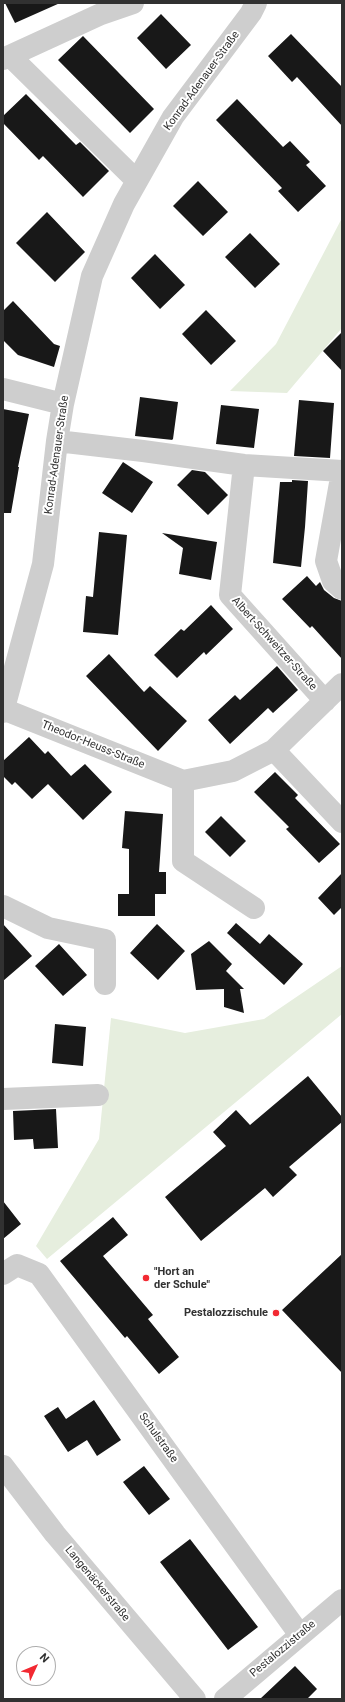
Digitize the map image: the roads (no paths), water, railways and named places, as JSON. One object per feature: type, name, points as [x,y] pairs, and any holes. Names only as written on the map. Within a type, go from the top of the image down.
[{"type":"street","points":[[133,3],[101,14],[6,57],[137,181]]},
{"type":"street","name":"Konrad-Adenauer-Straße","points":[[4,710],[43,564],[57,441],[63,404],[92,276],[124,204],[173,117],[251,13],[256,3]]},
{"type":"street","points":[[3,390],[63,404]]},
{"type":"street","points":[[57,441],[244,465],[342,472],[326,561],[333,580],[342,590]]},
{"type":"street","name":"Albert-Schweitzer-Straße","points":[[244,465],[230,595],[326,701]]},
{"type":"street","points":[[254,908],[183,861],[183,781],[233,771],[274,750],[342,684]]},
{"type":"street","name":"Theodor-Heuss-Straße","points":[[4,710],[183,781]]},
{"type":"street","points":[[274,750],[342,822]]},
{"type":"street","points":[[3,906],[48,928],[105,940],[105,984]]},
{"type":"street","points":[[3,1099],[98,1095]]},
{"type":"street","name":"Schulstraße","points":[[3,1274],[17,1265],[39,1274],[300,1635]]},
{"type":"street","name":"Langenäckerstraße","points":[[3,1466],[55,1534],[195,1699]]},
{"type":"street","name":"Pestalozzistraße","points":[[225,1699],[342,1600]]},
{"type":"place","name":"\"Hort an der Schule\"","points":[[146,1278]]},
{"type":"place","name":"Pestalozzischule","points":[[276,1313]]}]
